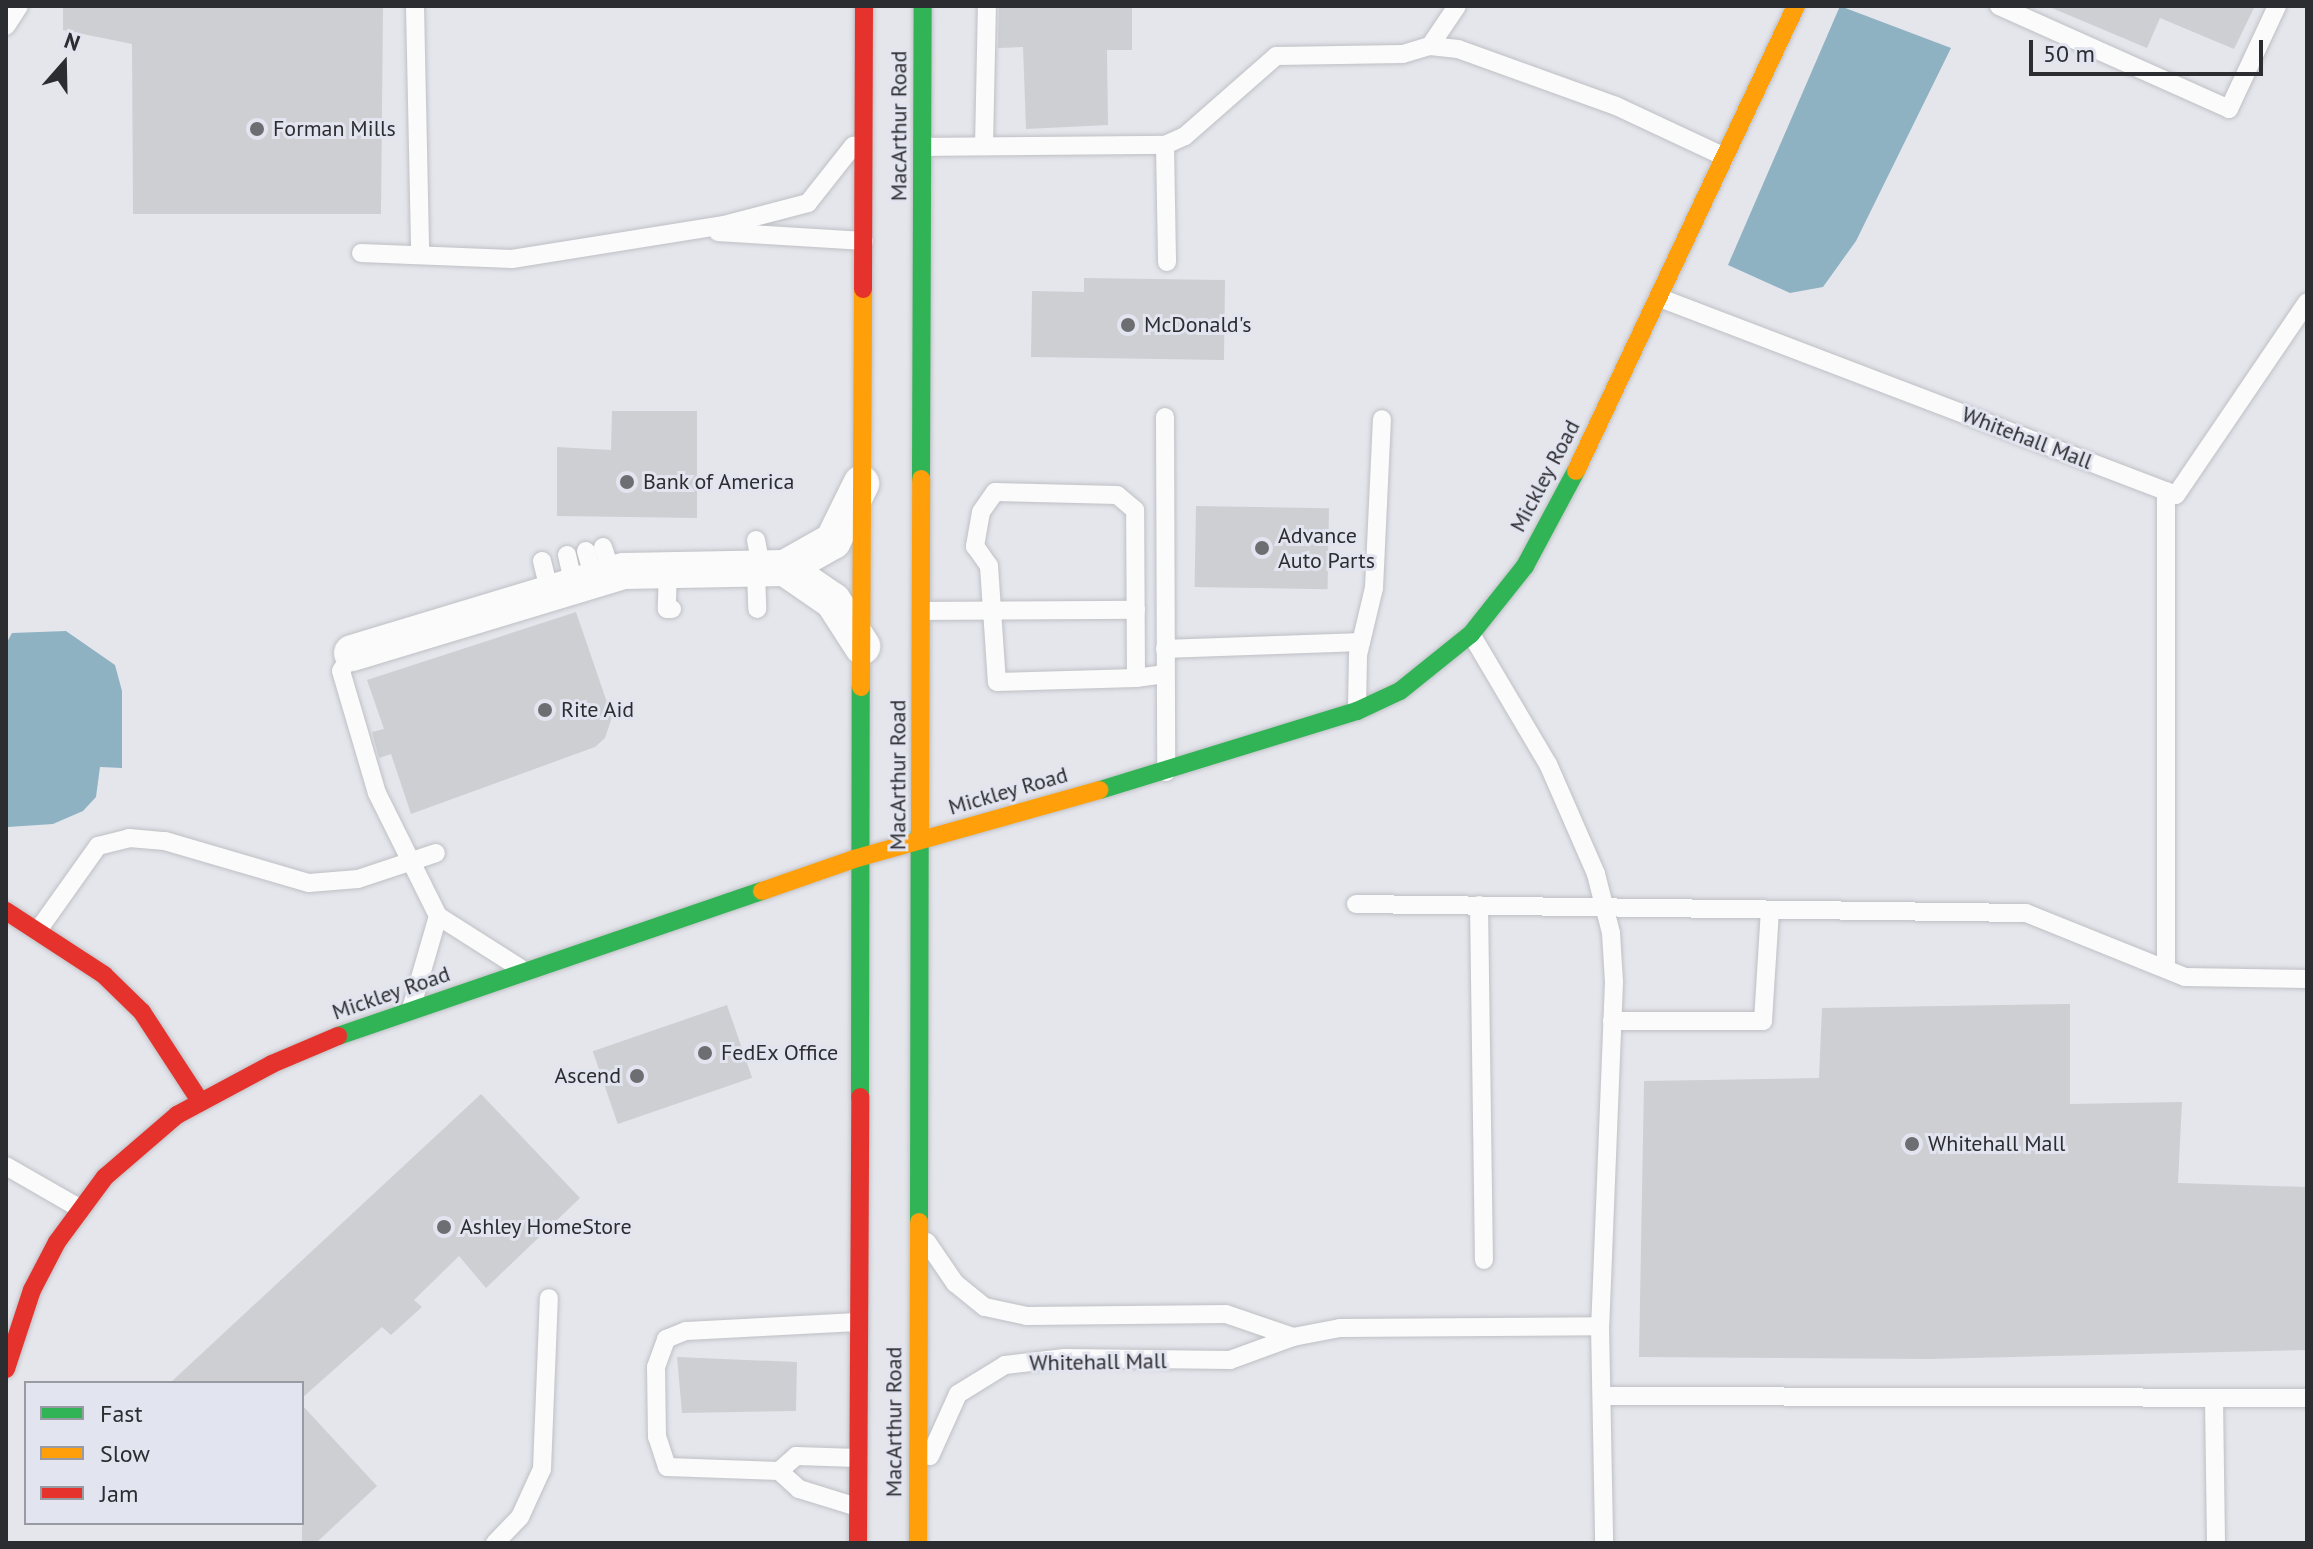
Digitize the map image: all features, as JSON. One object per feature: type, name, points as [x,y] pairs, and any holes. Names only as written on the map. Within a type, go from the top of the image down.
[{"type":"main road","name":"MacArthur Road","points":[[858,1543],[864,6]]},
{"type":"main road","name":"MacArthur Road","points":[[918,1543],[923,6]]},
{"type":"main road","name":"Mickley Road","points":[[6,1369],[32,1290],[79,1208],[144,1140],[200,1101],[286,1058],[411,1010],[860,857],[1166,772],[1357,711],[1400,691],[1471,634],[1525,566],[1660,298],[1796,6]]},
{"type":"main road","points":[[6,911],[39,929],[104,975],[142,1012],[200,1101]]},
{"type":"street","points":[[352,653],[579,568],[668,571],[766,560],[833,541],[863,479]]},
{"type":"street","points":[[766,560],[833,601],[862,646]]},
{"type":"lane","points":[[6,26],[19,6]]},
{"type":"lane","points":[[415,6],[420,253]]},
{"type":"lane","points":[[984,146],[987,6]]},
{"type":"lane","points":[[1430,46],[1457,6]]},
{"type":"lane","points":[[1999,6],[2229,109],[2277,6]]},
{"type":"lane","points":[[923,147],[1165,145],[1185,136],[1276,56],[1403,54],[1430,46],[1458,49],[1616,106],[1725,157]]},
{"type":"lane","points":[[361,253],[512,259],[696,230],[808,203],[864,129]]},
{"type":"lane","points":[[1165,145],[1167,262]]},
{"type":"lane","points":[[696,230],[864,241]]},
{"type":"lane","name":"Whitehall Mall","points":[[1660,298],[2166,491]]},
{"type":"lane","points":[[2166,969],[2166,491],[2176,495],[2307,302]]},
{"type":"lane","points":[[1165,417],[1166,772]]},
{"type":"lane","points":[[1357,711],[1361,642],[1374,588],[1382,419]]},
{"type":"lane","points":[[1136,678],[1135,510],[1117,495],[995,492],[981,512],[975,546],[989,566],[997,682],[1136,678],[1165,674]]},
{"type":"lane","points":[[757,609],[766,560]]},
{"type":"lane","points":[[668,571],[667,609],[672,609]]},
{"type":"lane","points":[[921,611],[1136,610]]},
{"type":"lane","points":[[1471,634],[1548,764],[1596,874],[1600,906],[1611,933],[1612,1021],[1600,1326],[1604,1543]]},
{"type":"lane","points":[[1165,649],[1361,642]]},
{"type":"lane","points":[[352,653],[341,671],[377,793],[414,861],[438,916],[526,972]]},
{"type":"lane","points":[[39,929],[98,846],[129,838],[165,841],[309,883],[358,879],[436,853]]},
{"type":"lane","points":[[1356,904],[2026,913],[2185,977],[2307,979]]},
{"type":"lane","points":[[1479,905],[1484,1260]]},
{"type":"lane","points":[[1612,1021],[1763,1021],[1770,910]]},
{"type":"lane","points":[[411,1010],[438,916]]},
{"type":"lane","points":[[6,1166],[79,1208]]},
{"type":"lane","name":"Whitehall Mall","points":[[918,1229],[955,1283],[985,1307],[1027,1316],[1226,1314],[1293,1337]]},
{"type":"lane","points":[[495,1543],[520,1517],[542,1469],[549,1298]]},
{"type":"lane","points":[[858,1322],[686,1331],[666,1339],[656,1367],[657,1437],[667,1467],[779,1471],[799,1489],[858,1507]]},
{"type":"lane","name":"Whitehall Mall","points":[[918,1484],[958,1394],[1005,1365],[1065,1358],[1230,1360],[1293,1337],[1340,1328],[1600,1326]]},
{"type":"lane","points":[[1602,1396],[2307,1398]]},
{"type":"lane","points":[[2214,1399],[2216,1543]]},
{"type":"lane","points":[[779,1471],[796,1456],[858,1458]]},
{"type":"water","points":[[1840,6],[1951,48],[1856,241],[1823,287],[1790,293],[1728,265]]},
{"type":"water","points":[[66,631],[115,665],[122,691],[122,768],[100,767],[96,797],[83,811],[53,824],[8,827],[6,644],[12,633]]},
{"type":"building","name":"Forman Mills","points":[[63,6],[383,6],[381,214],[133,214],[132,44],[63,30]]},
{"type":"building","points":[[999,6],[1132,6],[1132,50],[1107,50],[1108,125],[1026,129],[1023,47],[998,48]]},
{"type":"building","points":[[2047,6],[2255,6],[2234,49],[2160,18],[2147,48]]},
{"type":"building","name":"McDonald's","points":[[1084,278],[1225,280],[1224,360],[1031,357],[1032,291],[1084,292]]},
{"type":"building","name":"Bank of America","points":[[612,411],[697,411],[697,518],[557,516],[557,447],[611,450]]},
{"type":"building","name":"Advance Auto Parts","points":[[1196,506],[1329,508],[1328,589],[1195,587]]},
{"type":"building","name":"Rite Aid","points":[[576,612],[612,717],[605,738],[595,747],[411,814],[391,754],[379,758],[372,732],[384,729],[367,680]]},
{"type":"building","name":"Whitehall Mall","points":[[2070,1004],[2070,1104],[2182,1102],[2178,1183],[2307,1187],[2307,1350],[1930,1359],[1639,1357],[1644,1081],[1819,1078],[1822,1008]]},
{"type":"building","points":[[727,1005],[752,1078],[618,1124],[593,1051]]},
{"type":"building","name":"Ashley HomeStore","points":[[481,1094],[580,1198],[486,1288],[459,1256],[414,1300],[422,1307],[391,1335],[382,1327],[304,1396],[304,1381],[172,1381]]},
{"type":"building","points":[[677,1357],[797,1362],[796,1411],[682,1413]]},
{"type":"building","points":[[304,1407],[377,1486],[316,1543],[302,1543]]},
{"type":"traffic: fast","points":[[921,479],[923,6]]},
{"type":"traffic: fast","points":[[1100,790],[1357,711],[1400,691],[1471,634],[1525,566],[1576,471]]},
{"type":"traffic: fast","points":[[860,1097],[861,687]]},
{"type":"traffic: fast","points":[[919,1222],[920,832]]},
{"type":"traffic: fast","points":[[338,1036],[762,891]]},
{"type":"traffic: slow","points":[[1576,471],[1796,6]]},
{"type":"traffic: slow","points":[[861,687],[863,289]]},
{"type":"traffic: slow","points":[[920,832],[921,479]]},
{"type":"traffic: slow","points":[[762,891],[854,859],[1100,790]]},
{"type":"traffic: slow","points":[[918,1543],[919,1222]]},
{"type":"traffic: jam","points":[[863,289],[864,6]]},
{"type":"traffic: jam","points":[[6,911],[104,975],[142,1012],[200,1101]]},
{"type":"traffic: jam","points":[[6,1369],[32,1290],[57,1242],[105,1177],[177,1115],[272,1064],[338,1036]]},
{"type":"traffic: jam","points":[[858,1543],[860,1097]]},
{"type":"place","name":"Forman Mills","points":[[257,129]]},
{"type":"place","name":"McDonald's","points":[[1128,325]]},
{"type":"place","name":"Bank of America","points":[[627,482]]},
{"type":"place","name":"Advance Auto Parts","points":[[1262,548]]},
{"type":"place","name":"Rite Aid","points":[[545,710]]},
{"type":"place","name":"FedEx Office","points":[[705,1053]]},
{"type":"place","name":"Ascend","points":[[637,1076]]},
{"type":"place","name":"Whitehall Mall","points":[[1912,1144]]},
{"type":"place","name":"Ashley HomeStore","points":[[444,1227]]}]
